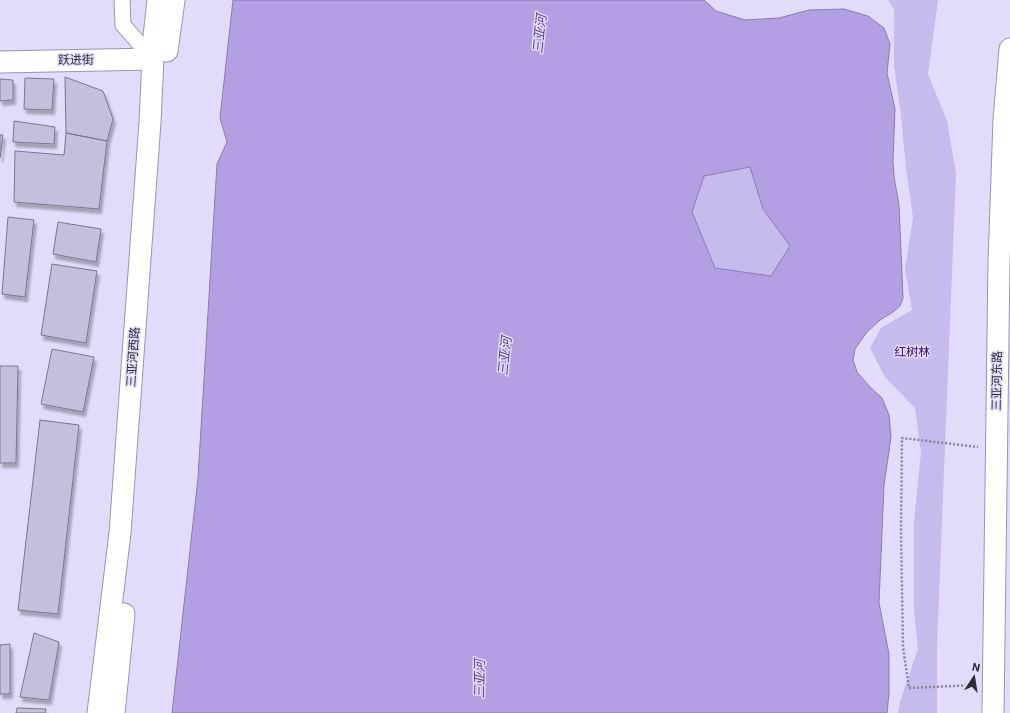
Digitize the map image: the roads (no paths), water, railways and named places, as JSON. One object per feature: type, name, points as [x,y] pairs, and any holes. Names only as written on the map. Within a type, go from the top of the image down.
[{"type":"main road","name":"三亚河西路","points":[[98,713],[120,532],[158,0]]},
{"type":"main road","name":"三亚河西路","points":[[114,713],[133,531],[165,68],[174,0]]},
{"type":"main road","name":"三亚河东路","points":[[992,713],[999,262],[1004,120],[1010,49]]},
{"type":"main road","name":"跃进街","points":[[0,62],[153,59]]},
{"type":"street","points":[[122,0],[123,25],[153,59]]},
{"type":"water","name":"三亚河","points":[[233,0],[704,0],[716,11],[745,20],[779,18],[809,10],[844,9],[868,16],[884,28],[890,44],[887,73],[895,109],[893,161],[899,205],[903,298],[900,306],[880,320],[867,332],[855,349],[853,360],[857,372],[882,398],[889,415],[891,437],[884,485],[879,603],[889,654],[889,693],[887,713],[172,713],[198,478],[217,164],[227,142],[220,118]],"holes":[[[750,167],[763,209],[790,246],[771,276],[715,268],[692,212],[704,176]]]},
{"type":"park label","name":"红树林","points":[[912,352]]}]
